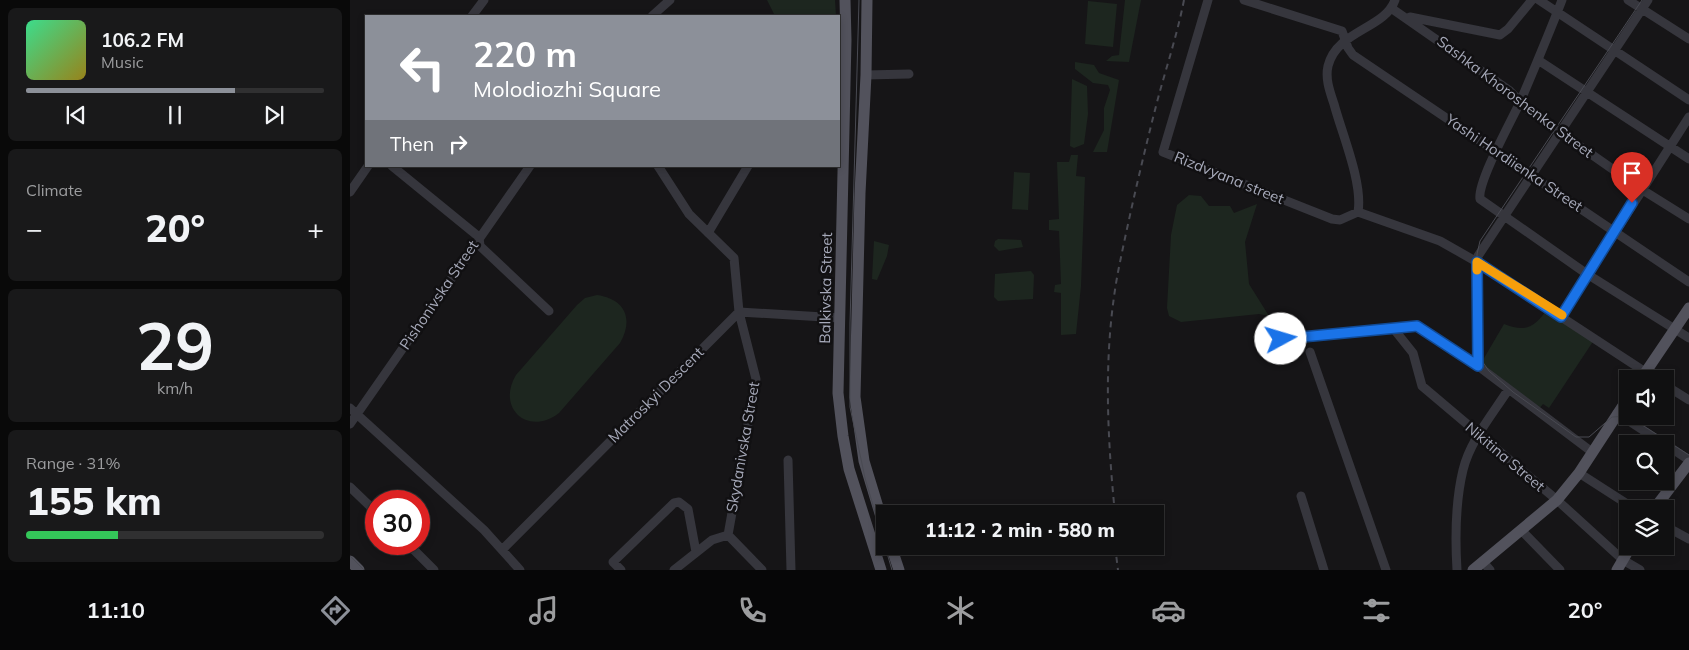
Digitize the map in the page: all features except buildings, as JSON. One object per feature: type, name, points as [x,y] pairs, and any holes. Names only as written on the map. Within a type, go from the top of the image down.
[{"type":"main road","name":"Balkivska Street","points":[[845,0],[846,40],[841,104],[838,393],[849,469],[881,570]]},
{"type":"main road","name":"Balkivska Street","points":[[867,0],[855,397],[864,461],[877,505]]},
{"type":"main road","points":[[1646,370],[1689,308]]},
{"type":"main road","points":[[1474,570],[1486,566],[1521,530],[1557,500],[1579,473],[1619,410]]},
{"type":"main road","points":[[1661,500],[1689,461]]},
{"type":"main road","points":[[893,555],[898,570]]},
{"type":"main road","points":[[350,561],[360,570]]},
{"type":"street","points":[[473,15],[484,0]]},
{"type":"street","points":[[653,15],[670,0]]},
{"type":"street","name":"Rizdvyana street","points":[[1208,0],[1163,152],[1332,219],[1340,220],[1358,212]]},
{"type":"street","points":[[1244,0],[1336,28],[1344,33],[1346,40]]},
{"type":"street","points":[[1406,16],[1500,35],[1508,29],[1532,0]]},
{"type":"street","points":[[1539,0],[1689,100]]},
{"type":"street","points":[[1562,0],[1520,102],[1496,152],[1479,196],[1483,202],[1503,217],[1587,274],[1689,338]]},
{"type":"street","points":[[1628,0],[1689,39]]},
{"type":"street","points":[[1478,366],[1478,256],[1648,0]]},
{"type":"street","points":[[1393,4],[1346,40],[1332,56],[1327,75],[1360,192],[1358,212],[1429,236],[1477,262],[1561,317],[1636,370]]},
{"type":"street","name":"Sashka Khoroshenka Street","points":[[1393,4],[1406,16],[1510,91],[1528,110],[1641,189],[1689,219]]},
{"type":"street","name":"Yashi Hordiienka Street","points":[[1346,40],[1348,48],[1353,55],[1615,230],[1689,282]]},
{"type":"street","points":[[1538,60],[1587,90],[1689,160]]},
{"type":"street","points":[[866,75],[909,74]]},
{"type":"street","points":[[1561,317],[1641,189],[1689,117]]},
{"type":"street","points":[[350,192],[367,167]]},
{"type":"street","points":[[393,167],[479,237],[480,246],[549,311]]},
{"type":"street","name":"Pishonivska Street","points":[[350,424],[353,411],[529,167]]},
{"type":"street","name":"Skydanivska Street","points":[[659,167],[689,214],[734,258],[739,312],[756,379],[728,534]]},
{"type":"street","points":[[708,233],[747,167]]},
{"type":"street","points":[[739,312],[840,318]]},
{"type":"street","name":"Matroskyi Descent","points":[[502,550],[739,312]]},
{"type":"street","points":[[1281,339],[1417,326],[1478,366],[1592,452]]},
{"type":"street","name":"Nikitina Street","points":[[1393,328],[1413,353],[1422,386],[1557,500],[1620,565],[1640,570]]},
{"type":"street","points":[[1310,352],[1386,570]]},
{"type":"street","points":[[1457,570],[1455,531],[1463,470],[1479,434],[1508,390]]},
{"type":"street","points":[[1674,391],[1689,400]]},
{"type":"street","points":[[353,411],[427,476],[502,550],[519,570]]},
{"type":"street","points":[[1617,413],[1651,435]]},
{"type":"street","points":[[1674,450],[1689,461]]},
{"type":"street","points":[[788,460],[791,570]]},
{"type":"street","points":[[1579,473],[1621,500]]},
{"type":"street","points":[[350,487],[365,501]]},
{"type":"street","points":[[1301,496],[1324,570]]},
{"type":"street","points":[[621,570],[613,562],[674,503],[679,502],[688,509],[696,552]]},
{"type":"street","points":[[1521,530],[1560,570]]},
{"type":"street","points":[[1674,531],[1689,539]]},
{"type":"street","points":[[674,570],[712,540],[728,534],[762,570]]},
{"type":"street","points":[[419,555],[434,570]]},
{"type":"shaded area","points":[[767,0],[835,0],[836,15],[774,15]]},
{"type":"shaded area","points":[[1125,0],[1141,0],[1129,62],[1106,61],[1112,56],[1119,55]]},
{"type":"shaded area","points":[[1088,1],[1117,4],[1113,47],[1085,44]]},
{"type":"shaded area","points":[[1075,62],[1094,65],[1099,73],[1119,80],[1107,152],[1093,152],[1104,130],[1104,108],[1110,90],[1108,85],[1093,83],[1075,69]]},
{"type":"shaded area","points":[[1072,79],[1087,86],[1088,114],[1084,144],[1074,148],[1070,146]]},
{"type":"shaded area","points":[[1071,155],[1078,155],[1076,176],[1085,177],[1081,286],[1076,334],[1061,335],[1061,293],[1054,292],[1055,285],[1061,284],[1059,231],[1049,230],[1049,220],[1059,219],[1057,162],[1069,162]]},
{"type":"shaded area","points":[[1014,172],[1030,173],[1028,210],[1012,209]]},
{"type":"shaded area","points":[[1189,195],[1201,196],[1209,206],[1230,206],[1234,213],[1257,204],[1245,242],[1249,284],[1269,316],[1259,314],[1181,322],[1169,316],[1167,308],[1171,235],[1177,205]]},
{"type":"shaded area","points":[[998,239],[1021,240],[1023,247],[999,251],[994,246],[995,241]]},
{"type":"shaded area","points":[[874,241],[889,245],[887,256],[877,280],[872,279]]},
{"type":"shaded area","points":[[1031,271],[1034,275],[1033,299],[998,301],[994,297],[995,274]]},
{"type":"shaded area","points":[[597,295],[614,301],[624,312],[626,326],[620,343],[559,413],[547,420],[536,422],[526,420],[518,415],[513,408],[510,398],[511,387],[516,375],[577,305],[585,298]]},
{"type":"shaded area","points":[[1548,308],[1594,340],[1549,408],[1543,404],[1538,410],[1480,365],[1504,324],[1524,328],[1539,320]]},
{"type":"tram line","points":[[859,0],[850,323],[850,407],[865,478],[892,570]]},
{"type":"tram line","points":[[1619,417],[1612,417],[1589,437],[1576,437],[1513,392],[1489,371],[1482,361],[1481,354],[1477,254],[1480,241],[1642,0]]},
{"type":"tram line","points":[[1642,425],[1689,455]]},
{"type":"tram line","points":[[350,556],[364,570]]},
{"type":"railway","points":[[1114,505],[1108,423],[1108,363],[1113,302],[1122,251],[1141,168],[1184,0]]},
{"type":"railway","points":[[1116,555],[1118,570]]},
{"type":"slow traffic","points":[[1477,270],[1477,262],[1561,317],[1562,315]]},
{"type":"route","points":[[1281,339],[1417,326],[1478,366],[1477,262],[1561,317],[1632,203]]}]
